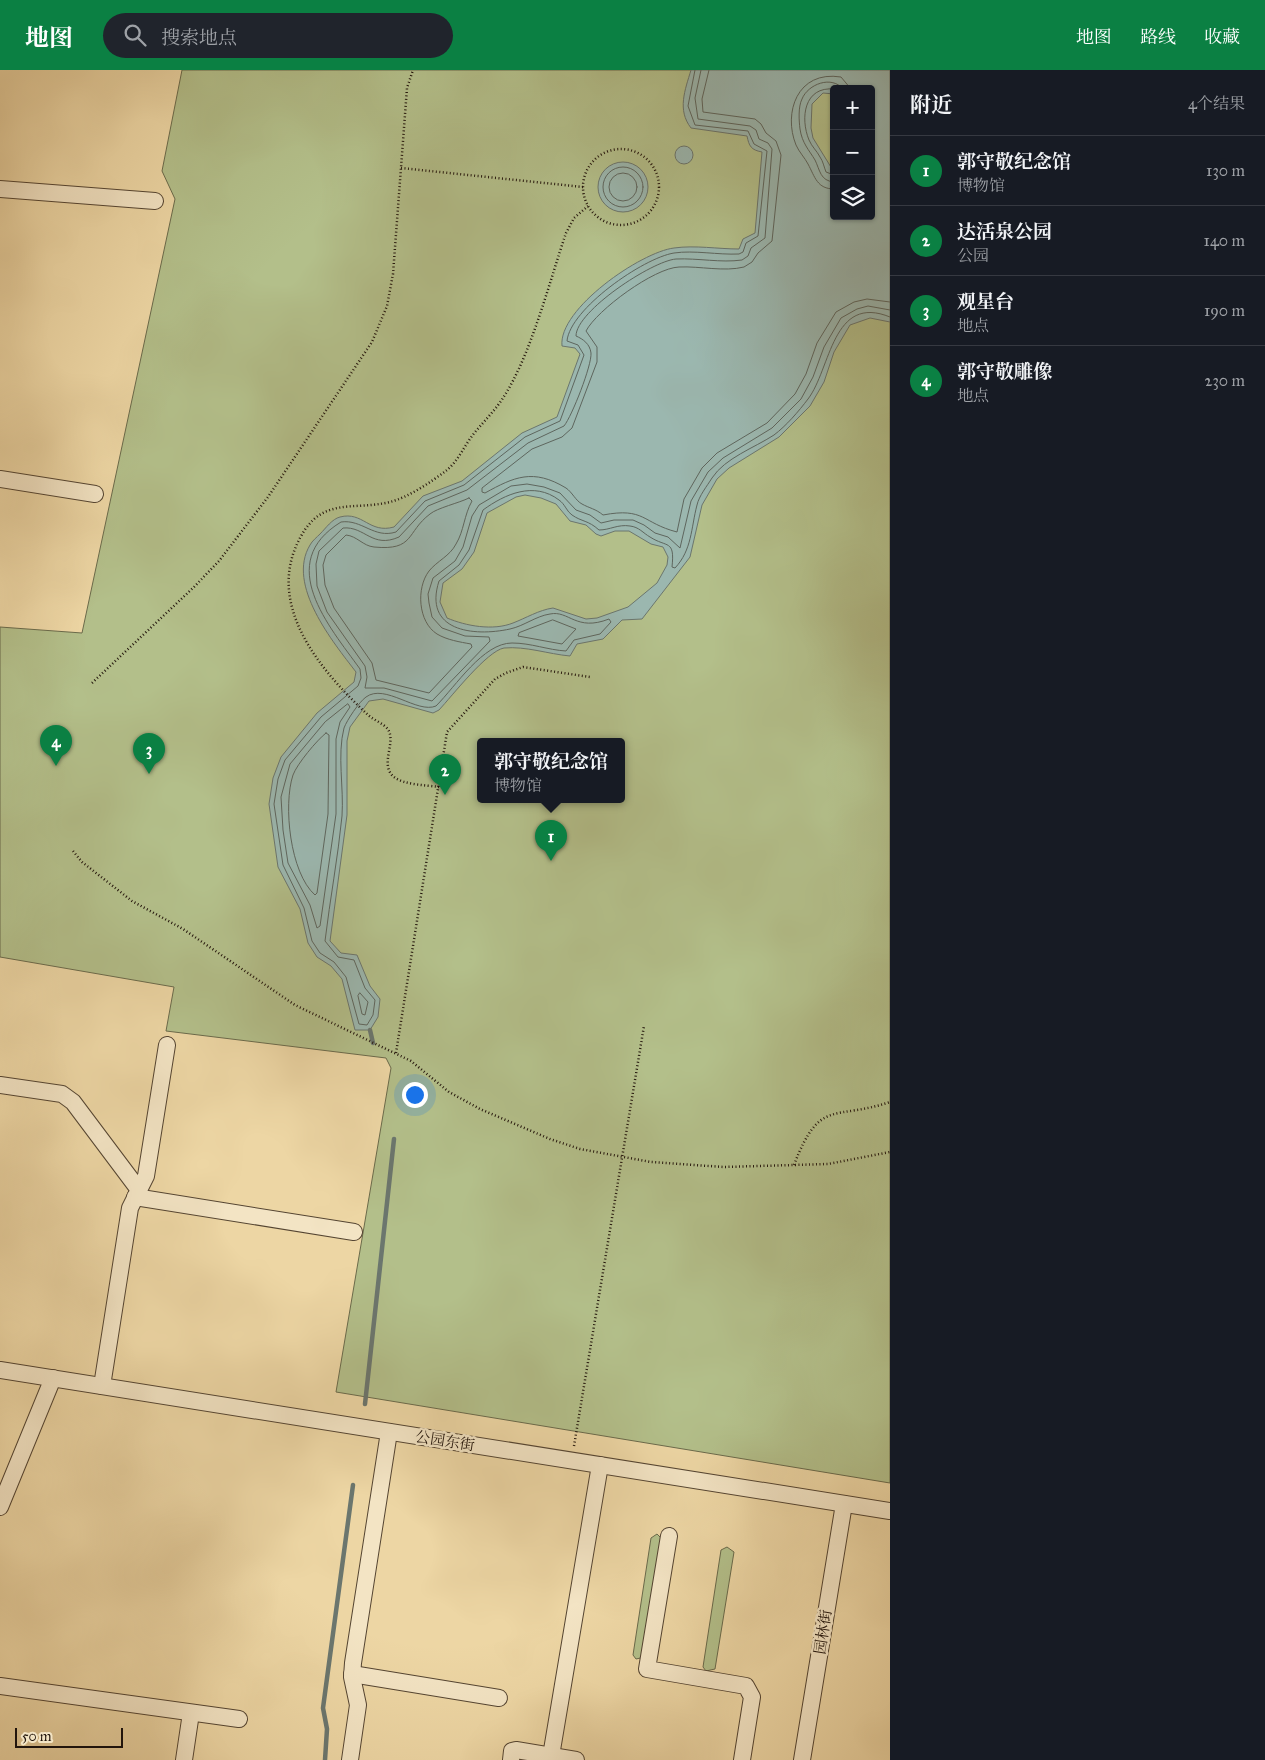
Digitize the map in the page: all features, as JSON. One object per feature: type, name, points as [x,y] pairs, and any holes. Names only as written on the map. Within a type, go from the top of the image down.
[{"type":"street","points":[[0,189],[155,201]]},
{"type":"street","points":[[0,479],[95,494]]},
{"type":"street","points":[[102,1386],[130,1208],[146,1176],[166,1046]]},
{"type":"street","points":[[0,1085],[68,1097],[137,1194],[354,1232]]},
{"type":"street","name":"公园东街","points":[[0,1370],[890,1511]]},
{"type":"street","points":[[0,1507],[53,1378]]},
{"type":"street","points":[[350,1760],[358,1705],[352,1674],[389,1432]]},
{"type":"street","points":[[551,1756],[600,1465]]},
{"type":"street","name":"园林街","points":[[802,1760],[844,1504]]},
{"type":"street","points":[[669,1536],[647,1670],[746,1686],[750,1689],[752,1697],[742,1760]]},
{"type":"street","points":[[352,1674],[499,1698]]},
{"type":"street","points":[[0,1686],[240,1719]]},
{"type":"street","points":[[184,1760],[191,1713]]},
{"type":"street","points":[[511,1760],[512,1751],[516,1750],[576,1760]]},
{"type":"path","points":[[92,683],[219,561],[268,496],[372,342],[387,306],[391,283],[407,88],[413,70]]},
{"type":"path","points":[[624,148],[641,154],[648,160],[658,175],[659,194],[656,202],[652,210],[639,221],[622,226],[613,225],[596,217],[588,206],[583,187],[585,173],[590,164],[605,152],[624,148]]},
{"type":"path","points":[[401,168],[583,187]]},
{"type":"path","points":[[439,787],[395,778],[388,765],[390,734],[386,727],[368,716],[342,688],[302,636],[292,613],[289,577],[291,563],[300,538],[318,516],[335,507],[392,502],[414,491],[448,469],[508,390],[528,343],[566,233],[574,218],[588,206]]},
{"type":"path","points":[[396,1053],[447,732],[495,679],[523,667],[590,677]]},
{"type":"path","points":[[73,851],[82,862],[132,901],[183,929],[295,1004],[411,1061],[449,1092],[480,1109],[558,1141],[580,1149],[622,1156],[684,1165],[724,1167],[828,1164],[890,1152]]},
{"type":"path","points":[[571,1461],[644,1026]]},
{"type":"path","points":[[794,1165],[805,1138],[815,1124],[824,1117],[890,1102]]},
{"type":"green space","points":[[182,70],[890,70],[890,1483],[336,1392],[391,1068],[386,1058],[166,1031],[174,987],[0,957],[0,627],[82,633],[175,199],[162,171]]},
{"type":"green space","points":[[657,1534],[663,1540],[645,1657],[636,1659],[633,1655],[651,1538]]},
{"type":"green space","points":[[727,1547],[734,1552],[715,1669],[706,1671],[703,1667],[721,1550]]},
{"type":"water","points":[[691,70],[890,70],[890,322],[870,318],[850,325],[834,352],[824,382],[810,406],[779,437],[729,468],[717,479],[702,505],[690,557],[642,619],[622,620],[603,639],[577,644],[570,656],[520,648],[504,648],[497,651],[479,665],[439,710],[433,713],[383,699],[369,701],[350,727],[347,741],[347,815],[330,941],[341,953],[357,955],[370,986],[380,999],[378,1017],[370,1030],[355,1030],[342,979],[331,966],[317,957],[308,943],[300,909],[278,867],[269,804],[273,778],[281,757],[317,713],[354,682],[356,672],[315,612],[304,578],[304,561],[312,542],[337,518],[355,517],[378,528],[394,527],[423,496],[462,481],[522,433],[557,417],[580,354],[575,348],[562,346],[564,331],[573,316],[587,300],[623,271],[642,260],[674,248],[739,249],[743,239],[755,233],[762,152],[751,147],[747,136],[691,128],[684,114],[685,92]],"holes":[[[525,495],[541,498],[556,504],[570,521],[586,525],[596,534],[601,536],[615,531],[629,531],[651,544],[663,547],[668,557],[667,565],[657,583],[628,607],[597,618],[586,619],[553,608],[497,627],[471,625],[447,618],[440,602],[443,583],[462,569],[474,552],[487,513],[516,497]]]},
{"type":"water","points":[[684,146],[690,149],[693,155],[690,161],[684,164],[678,161],[675,155],[678,149]]},
{"type":"water","points":[[618,162],[628,162],[641,169],[648,182],[648,192],[641,205],[628,212],[618,212],[609,208],[602,201],[598,192],[598,182],[602,173],[609,166]]},
{"type":"waterway","points":[[370,1030],[373,1043]]},
{"type":"waterway","points":[[365,1404],[394,1139]]},
{"type":"waterway","points":[[325,1760],[327,1729],[323,1708],[353,1485]]},
{"type":"place","name":"郭守敬雕像","points":[[56,766]]},
{"type":"place","name":"观星台","points":[[149,774]]},
{"type":"place","name":"达活泉公园","points":[[445,795]]},
{"type":"place","name":"郭守敬纪念馆","points":[[551,861]]}]
